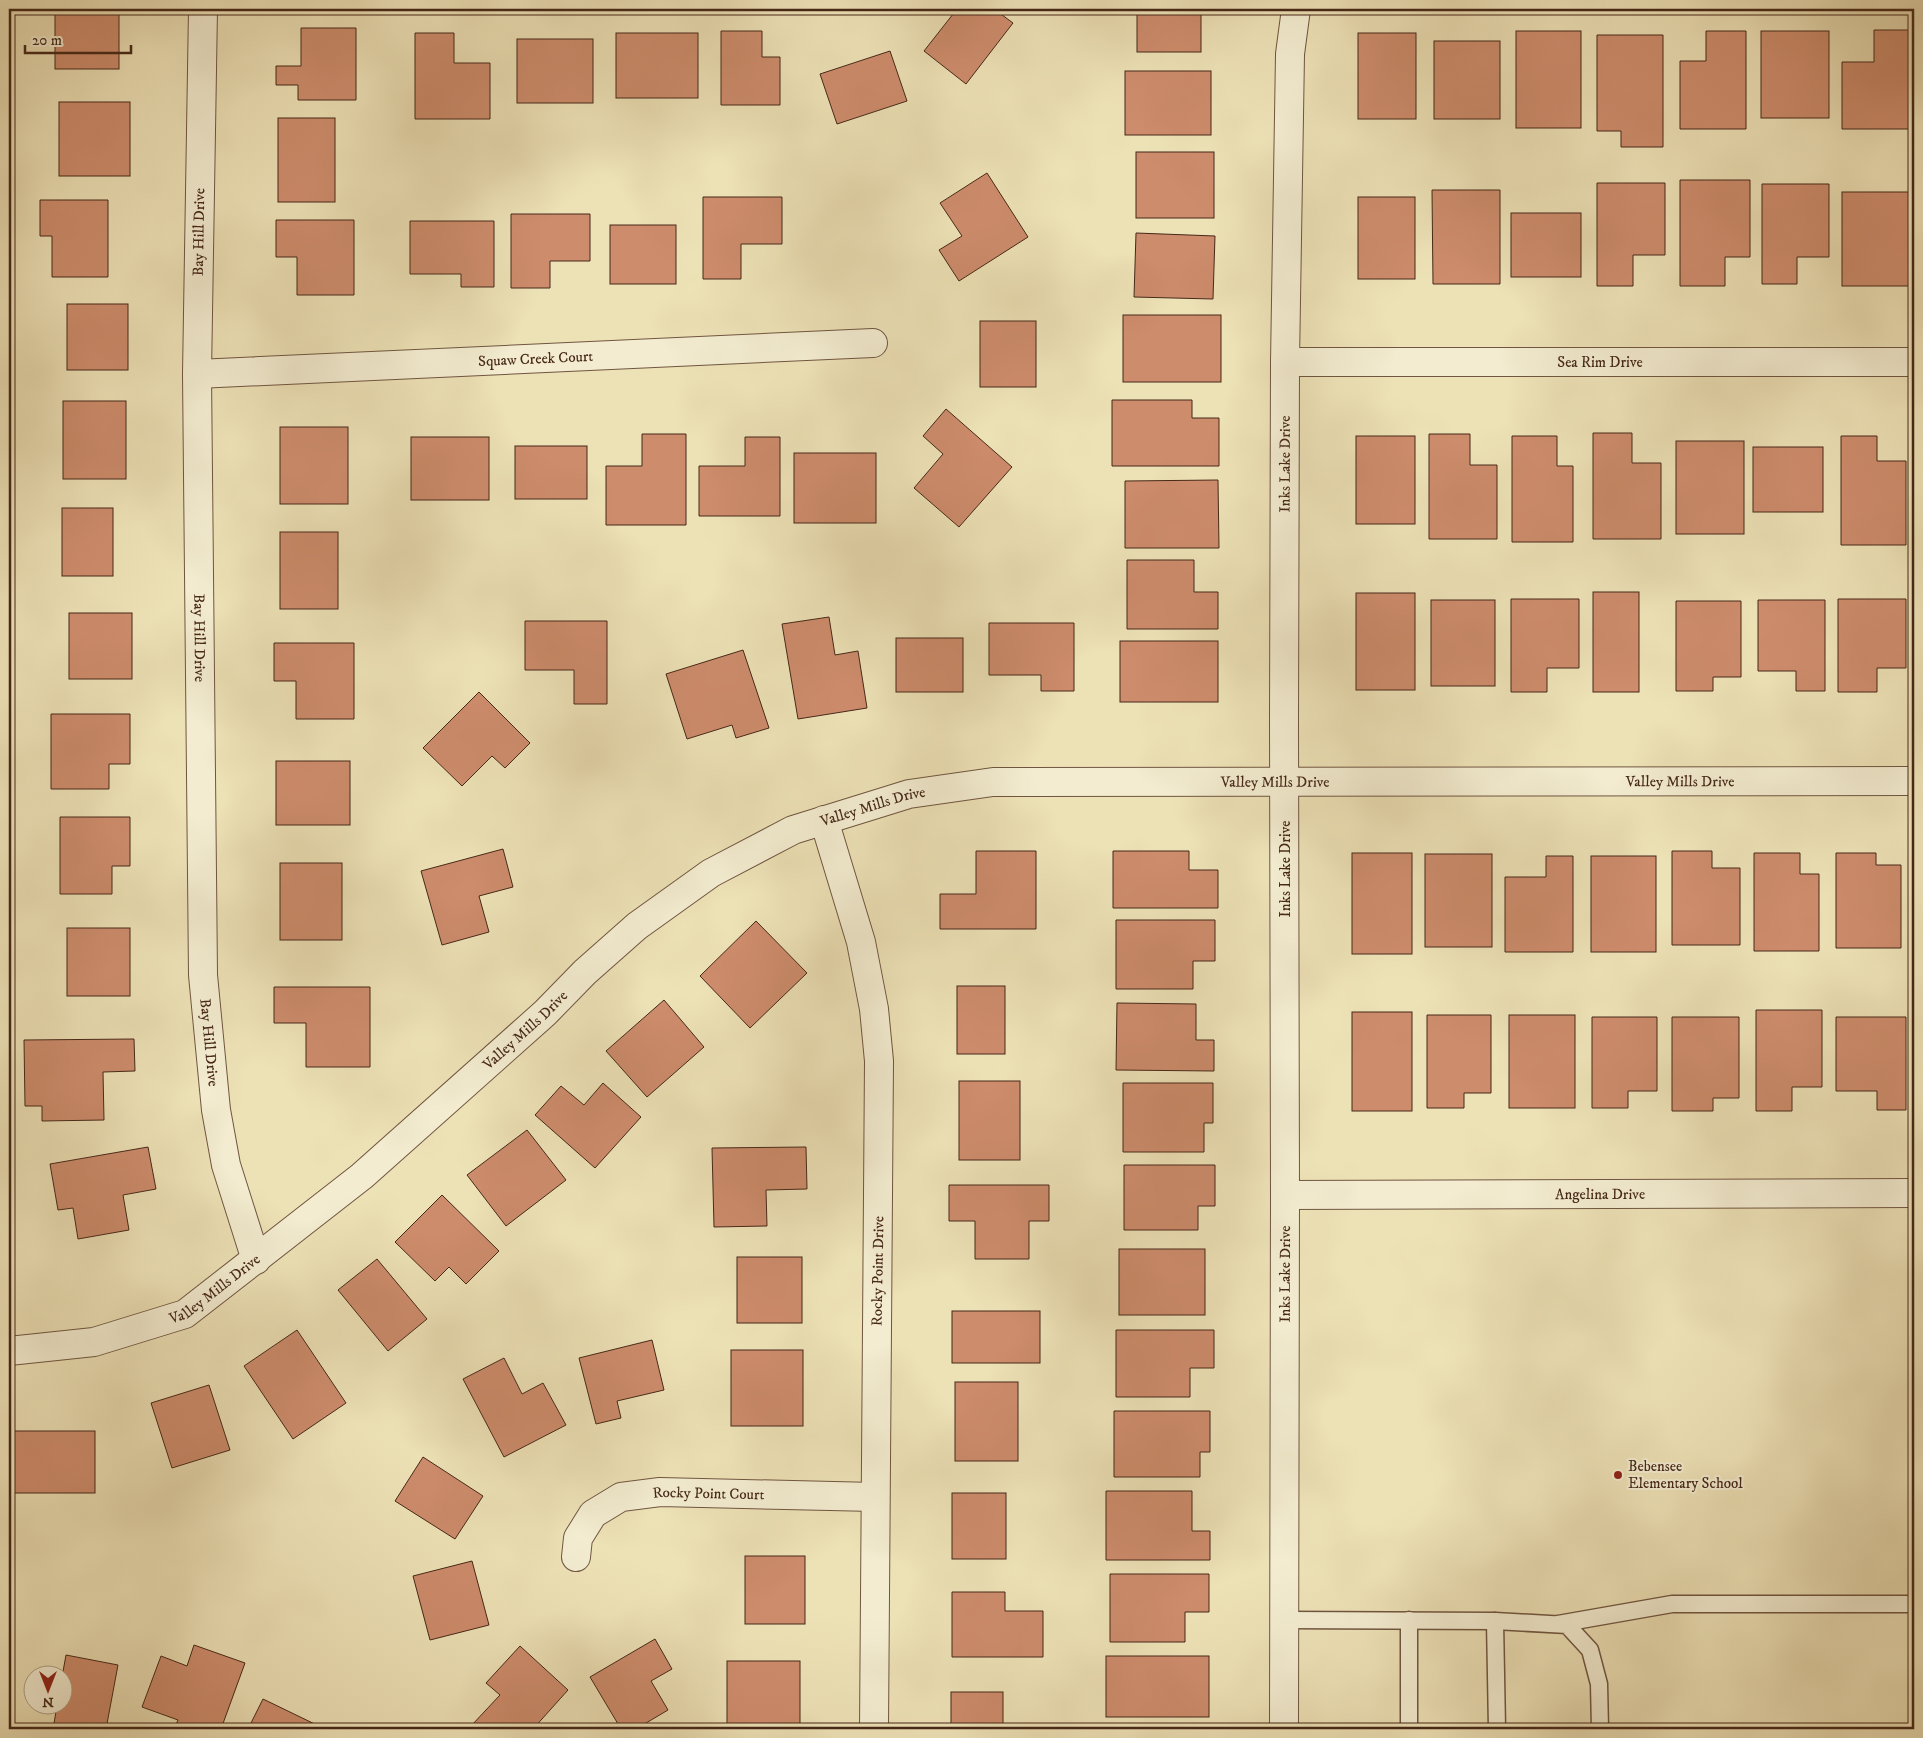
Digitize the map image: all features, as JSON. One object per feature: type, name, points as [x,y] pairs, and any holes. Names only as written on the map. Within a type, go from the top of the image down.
[{"type":"street","name":"Bay Hill Drive","points":[[202,9],[197,374],[204,975],[216,1110],[226,1165],[256,1260]]},
{"type":"street","name":"Inks Lake Drive","points":[[1284,1729],[1285,362],[1290,54],[1296,9]]},
{"type":"street","name":"Squaw Creek Court","points":[[197,374],[873,344]]},
{"type":"street","name":"Sea Rim Drive","points":[[1285,362],[1914,362]]},
{"type":"street","name":"Valley Mills Drive","points":[[9,1351],[94,1342],[185,1314],[362,1176],[545,1013],[585,972],[637,926],[711,873],[793,830],[909,794],[993,782],[1914,781]]},
{"type":"street","name":"Rocky Point Drive","points":[[824,820],[861,942],[874,1009],[879,1061],[874,1729]]},
{"type":"street","name":"Angelina Drive","points":[[1285,1195],[1914,1193]]},
{"type":"street","name":"Rocky Point Court","points":[[576,1557],[578,1538],[593,1514],[621,1497],[660,1492],[876,1497]]},
{"type":"lane","points":[[1557,1625],[1672,1604],[1914,1604]]},
{"type":"lane","points":[[1284,1620],[1495,1621],[1567,1625],[1590,1650],[1599,1684],[1600,1729]]},
{"type":"lane","points":[[1408,1620],[1409,1729]]},
{"type":"lane","points":[[1495,1621],[1497,1729]]},
{"type":"building","points":[[55,9],[119,9],[119,69],[55,69]]},
{"type":"building","points":[[957,9],[994,9],[1013,23],[966,84],[924,51]]},
{"type":"building","points":[[1137,9],[1201,9],[1201,52],[1137,52]]},
{"type":"building","points":[[301,28],[356,28],[356,100],[298,100],[298,85],[276,85],[276,66],[301,66]]},
{"type":"building","points":[[1874,30],[1910,30],[1910,129],[1842,129],[1842,62],[1874,62]]},
{"type":"building","points":[[721,31],[762,31],[762,57],[780,57],[780,105],[721,105]]},
{"type":"building","points":[[1516,31],[1581,31],[1581,128],[1516,128]]},
{"type":"building","points":[[1706,31],[1746,31],[1746,129],[1680,129],[1680,61],[1706,61]]},
{"type":"building","points":[[1761,31],[1829,31],[1829,118],[1761,118]]},
{"type":"building","points":[[415,33],[454,33],[454,63],[490,63],[490,119],[415,119]]},
{"type":"building","points":[[616,33],[698,33],[698,98],[616,98]]},
{"type":"building","points":[[1358,33],[1416,33],[1416,119],[1358,119]]},
{"type":"building","points":[[1597,35],[1663,35],[1663,147],[1621,147],[1621,131],[1597,131]]},
{"type":"building","points":[[517,39],[593,39],[593,103],[517,103]]},
{"type":"building","points":[[1434,41],[1500,41],[1500,119],[1434,119]]},
{"type":"building","points":[[890,51],[907,101],[837,124],[820,74]]},
{"type":"building","points":[[1125,71],[1211,71],[1211,135],[1125,135]]},
{"type":"building","points":[[59,102],[130,102],[130,176],[59,176]]},
{"type":"building","points":[[278,118],[335,118],[335,202],[278,202]]},
{"type":"building","points":[[1136,152],[1214,152],[1214,218],[1136,218]]},
{"type":"building","points":[[987,173],[1028,237],[959,281],[939,250],[962,236],[940,203]]},
{"type":"building","points":[[1680,180],[1750,180],[1750,257],[1725,257],[1725,286],[1680,286]]},
{"type":"building","points":[[1597,183],[1665,183],[1665,255],[1633,255],[1633,286],[1597,286]]},
{"type":"building","points":[[1762,184],[1829,184],[1829,257],[1797,257],[1797,284],[1762,284]]},
{"type":"building","points":[[1432,190],[1500,190],[1500,284],[1433,284]]},
{"type":"building","points":[[1842,192],[1909,192],[1909,286],[1842,286]]},
{"type":"building","points":[[703,197],[782,197],[782,244],[741,244],[741,279],[703,279]]},
{"type":"building","points":[[1358,197],[1415,197],[1415,279],[1358,279]]},
{"type":"building","points":[[40,200],[108,200],[108,277],[52,277],[52,236],[40,236]]},
{"type":"building","points":[[1511,213],[1581,213],[1581,277],[1511,277]]},
{"type":"building","points":[[511,214],[590,214],[590,261],[550,261],[550,288],[511,288]]},
{"type":"building","points":[[276,220],[354,220],[354,295],[297,295],[297,257],[276,257]]},
{"type":"building","points":[[410,221],[494,221],[494,287],[461,287],[461,274],[410,274]]},
{"type":"building","points":[[610,225],[676,225],[676,284],[610,284]]},
{"type":"building","points":[[1136,233],[1215,236],[1213,299],[1134,297]]},
{"type":"building","points":[[67,304],[128,304],[128,370],[67,370]]},
{"type":"building","points":[[1123,315],[1221,315],[1221,382],[1123,382]]},
{"type":"building","points":[[980,321],[1036,321],[1036,387],[980,387]]},
{"type":"building","points":[[1112,400],[1192,400],[1192,418],[1219,418],[1219,466],[1112,466]]},
{"type":"building","points":[[63,401],[126,401],[126,479],[63,479]]},
{"type":"building","points":[[946,409],[1012,467],[959,527],[914,488],[943,454],[923,436]]},
{"type":"building","points":[[280,427],[348,427],[348,504],[280,504]]},
{"type":"building","points":[[1593,433],[1632,433],[1632,463],[1661,463],[1661,539],[1593,539]]},
{"type":"building","points":[[642,434],[686,434],[686,525],[606,525],[606,466],[642,466]]},
{"type":"building","points":[[1429,434],[1470,434],[1470,465],[1497,465],[1497,539],[1429,539]]},
{"type":"building","points":[[1356,436],[1415,436],[1415,524],[1356,524]]},
{"type":"building","points":[[1512,436],[1557,436],[1557,466],[1573,466],[1573,542],[1512,542]]},
{"type":"building","points":[[1841,436],[1877,436],[1877,461],[1906,461],[1906,545],[1841,545]]},
{"type":"building","points":[[411,437],[489,437],[489,500],[411,500]]},
{"type":"building","points":[[745,437],[780,437],[780,516],[699,516],[699,466],[745,466]]},
{"type":"building","points":[[1676,441],[1744,441],[1744,534],[1676,534]]},
{"type":"building","points":[[515,446],[587,446],[587,499],[515,499]]},
{"type":"building","points":[[1753,447],[1823,447],[1823,512],[1753,512]]},
{"type":"building","points":[[794,453],[876,453],[876,523],[794,523]]},
{"type":"building","points":[[1218,480],[1219,548],[1125,548],[1125,481]]},
{"type":"building","points":[[62,508],[113,508],[113,576],[62,576]]},
{"type":"building","points":[[280,532],[338,532],[338,609],[280,609]]},
{"type":"building","points":[[1127,560],[1194,560],[1194,592],[1218,592],[1218,629],[1127,629]]},
{"type":"building","points":[[1593,592],[1639,592],[1639,692],[1593,692]]},
{"type":"building","points":[[1356,593],[1415,593],[1415,690],[1356,690]]},
{"type":"building","points":[[1511,599],[1579,599],[1579,668],[1547,668],[1547,692],[1511,692]]},
{"type":"building","points":[[1838,599],[1906,599],[1906,668],[1877,668],[1877,692],[1838,692]]},
{"type":"building","points":[[1431,600],[1495,600],[1495,686],[1431,686]]},
{"type":"building","points":[[1758,600],[1825,600],[1825,691],[1796,691],[1796,671],[1758,671]]},
{"type":"building","points":[[1676,601],[1741,601],[1741,677],[1713,677],[1713,691],[1676,691]]},
{"type":"building","points":[[69,613],[132,613],[132,679],[69,679]]},
{"type":"building","points":[[829,617],[835,655],[858,651],[867,708],[798,719],[782,624]]},
{"type":"building","points":[[525,621],[607,621],[607,704],[574,704],[574,670],[525,670]]},
{"type":"building","points":[[989,623],[1074,623],[1074,691],[1041,691],[1041,675],[989,675]]},
{"type":"building","points":[[896,638],[963,638],[963,692],[896,692]]},
{"type":"building","points":[[1120,641],[1218,641],[1218,702],[1120,702]]},
{"type":"building","points":[[274,643],[354,643],[354,719],[296,719],[296,681],[274,681]]},
{"type":"building","points":[[743,650],[769,728],[736,738],[732,725],[687,739],[666,674]]},
{"type":"building","points":[[479,692],[530,743],[505,768],[492,756],[462,786],[423,748]]},
{"type":"building","points":[[51,714],[130,714],[130,764],[109,764],[109,789],[51,789]]},
{"type":"building","points":[[276,761],[350,761],[350,825],[276,825]]},
{"type":"building","points":[[60,817],[130,817],[130,866],[112,866],[112,894],[60,894]]},
{"type":"building","points":[[503,849],[513,887],[479,896],[489,932],[442,945],[421,871]]},
{"type":"building","points":[[976,851],[1036,851],[1036,929],[940,929],[940,894],[976,894]]},
{"type":"building","points":[[1113,851],[1189,851],[1189,870],[1218,870],[1218,908],[1113,908]]},
{"type":"building","points":[[1672,851],[1712,851],[1712,868],[1740,868],[1740,945],[1672,945]]},
{"type":"building","points":[[1352,853],[1412,853],[1412,954],[1352,954]]},
{"type":"building","points":[[1754,853],[1800,853],[1800,874],[1819,874],[1819,951],[1754,951]]},
{"type":"building","points":[[1836,853],[1876,853],[1876,865],[1901,865],[1901,948],[1836,948]]},
{"type":"building","points":[[1425,854],[1492,854],[1492,947],[1425,947]]},
{"type":"building","points":[[1546,856],[1573,856],[1573,952],[1505,952],[1505,877],[1546,877]]},
{"type":"building","points":[[1591,856],[1656,856],[1656,952],[1591,952]]},
{"type":"building","points":[[280,863],[342,863],[342,940],[280,940]]},
{"type":"building","points":[[1116,920],[1215,920],[1215,961],[1193,961],[1193,989],[1116,989]]},
{"type":"building","points":[[756,921],[807,973],[750,1028],[700,976]]},
{"type":"building","points":[[67,928],[130,928],[130,996],[67,996]]},
{"type":"building","points":[[957,986],[1005,986],[1005,1054],[957,1054]]},
{"type":"building","points":[[274,987],[370,987],[370,1067],[306,1067],[306,1023],[274,1023]]},
{"type":"building","points":[[664,1000],[704,1047],[647,1097],[606,1051]]},
{"type":"building","points":[[1117,1003],[1196,1004],[1196,1040],[1214,1040],[1214,1071],[1116,1070]]},
{"type":"building","points":[[1756,1010],[1822,1010],[1822,1087],[1792,1087],[1792,1111],[1756,1111]]},
{"type":"building","points":[[1352,1012],[1412,1012],[1412,1111],[1352,1111]]},
{"type":"building","points":[[1427,1015],[1491,1015],[1491,1093],[1464,1093],[1464,1108],[1427,1108]]},
{"type":"building","points":[[1509,1015],[1575,1015],[1575,1108],[1509,1108]]},
{"type":"building","points":[[1592,1017],[1657,1017],[1657,1091],[1628,1091],[1628,1108],[1592,1108]]},
{"type":"building","points":[[1672,1017],[1739,1017],[1739,1098],[1713,1098],[1713,1111],[1672,1111]]},
{"type":"building","points":[[1836,1017],[1906,1017],[1906,1110],[1877,1110],[1877,1091],[1836,1091]]},
{"type":"building","points":[[134,1039],[135,1071],[103,1072],[104,1120],[42,1121],[42,1106],[25,1106],[24,1040]]},
{"type":"building","points":[[959,1081],[1020,1081],[1020,1160],[959,1160]]},
{"type":"building","points":[[603,1083],[641,1117],[595,1168],[535,1115],[561,1086],[584,1105]]},
{"type":"building","points":[[1123,1083],[1213,1083],[1213,1123],[1204,1123],[1204,1152],[1123,1152]]},
{"type":"building","points":[[527,1130],[566,1180],[506,1226],[467,1175]]},
{"type":"building","points":[[148,1147],[156,1189],[123,1195],[129,1230],[78,1239],[73,1208],[58,1210],[50,1164]]},
{"type":"building","points":[[806,1147],[807,1189],[766,1190],[767,1226],[714,1227],[712,1148]]},
{"type":"building","points":[[1124,1165],[1215,1165],[1215,1206],[1198,1206],[1198,1230],[1124,1230]]},
{"type":"building","points":[[949,1185],[1049,1185],[1049,1221],[1029,1221],[1029,1259],[975,1259],[975,1221],[949,1221]]},
{"type":"building","points":[[442,1195],[499,1251],[466,1284],[449,1267],[435,1281],[395,1242]]},
{"type":"building","points":[[1119,1249],[1205,1249],[1205,1315],[1119,1315]]},
{"type":"building","points":[[737,1257],[802,1257],[802,1323],[737,1323]]},
{"type":"building","points":[[377,1259],[427,1319],[388,1351],[338,1290]]},
{"type":"building","points":[[952,1311],[1040,1311],[1040,1363],[952,1363]]},
{"type":"building","points":[[297,1330],[346,1403],[293,1439],[244,1366]]},
{"type":"building","points":[[1116,1330],[1214,1330],[1214,1368],[1190,1368],[1190,1397],[1116,1397]]},
{"type":"building","points":[[652,1340],[664,1390],[617,1401],[621,1418],[596,1424],[579,1358]]},
{"type":"building","points":[[731,1350],[803,1350],[803,1426],[731,1426]]},
{"type":"building","points":[[504,1358],[522,1394],[543,1383],[566,1425],[504,1457],[463,1379]]},
{"type":"building","points":[[955,1382],[1018,1382],[1018,1461],[955,1461]]},
{"type":"building","points":[[209,1385],[230,1450],[172,1468],[151,1403]]},
{"type":"building","points":[[1114,1411],[1210,1411],[1210,1452],[1200,1452],[1200,1477],[1114,1477]]},
{"type":"building","points":[[12,1431],[95,1431],[95,1493],[12,1493]]},
{"type":"building","points":[[423,1457],[483,1496],[455,1539],[395,1501]]},
{"type":"building","points":[[1106,1491],[1192,1491],[1192,1531],[1210,1531],[1210,1560],[1106,1560]]},
{"type":"building","points":[[952,1493],[1006,1493],[1006,1559],[952,1559]]},
{"type":"building","points":[[745,1556],[805,1556],[805,1624],[745,1624]]},
{"type":"building","points":[[472,1561],[489,1625],[430,1640],[413,1576]]},
{"type":"building","points":[[1110,1574],[1209,1574],[1209,1612],[1185,1612],[1185,1642],[1110,1642]]},
{"type":"building","points":[[952,1592],[1005,1592],[1005,1611],[1043,1611],[1043,1657],[952,1657]]},
{"type":"building","points":[[655,1639],[672,1669],[651,1681],[668,1710],[636,1729],[621,1729],[590,1677]]},
{"type":"building","points":[[194,1645],[245,1663],[221,1729],[174,1729],[178,1720],[142,1707],[161,1656],[187,1666]]},
{"type":"building","points":[[520,1646],[568,1690],[533,1729],[475,1729],[471,1726],[500,1695],[486,1683]]},
{"type":"building","points":[[66,1655],[118,1665],[106,1729],[53,1729],[55,1716],[72,1716],[72,1666],[64,1666]]},
{"type":"building","points":[[1106,1656],[1209,1656],[1209,1717],[1106,1717]]},
{"type":"building","points":[[727,1661],[800,1661],[800,1729],[727,1729]]},
{"type":"building","points":[[951,1692],[1003,1692],[1003,1729],[951,1729]]},
{"type":"building","points":[[263,1699],[325,1729],[248,1729]]},
{"type":"place","name":"Bebensee Elementary School","points":[[1618,1475]]}]
